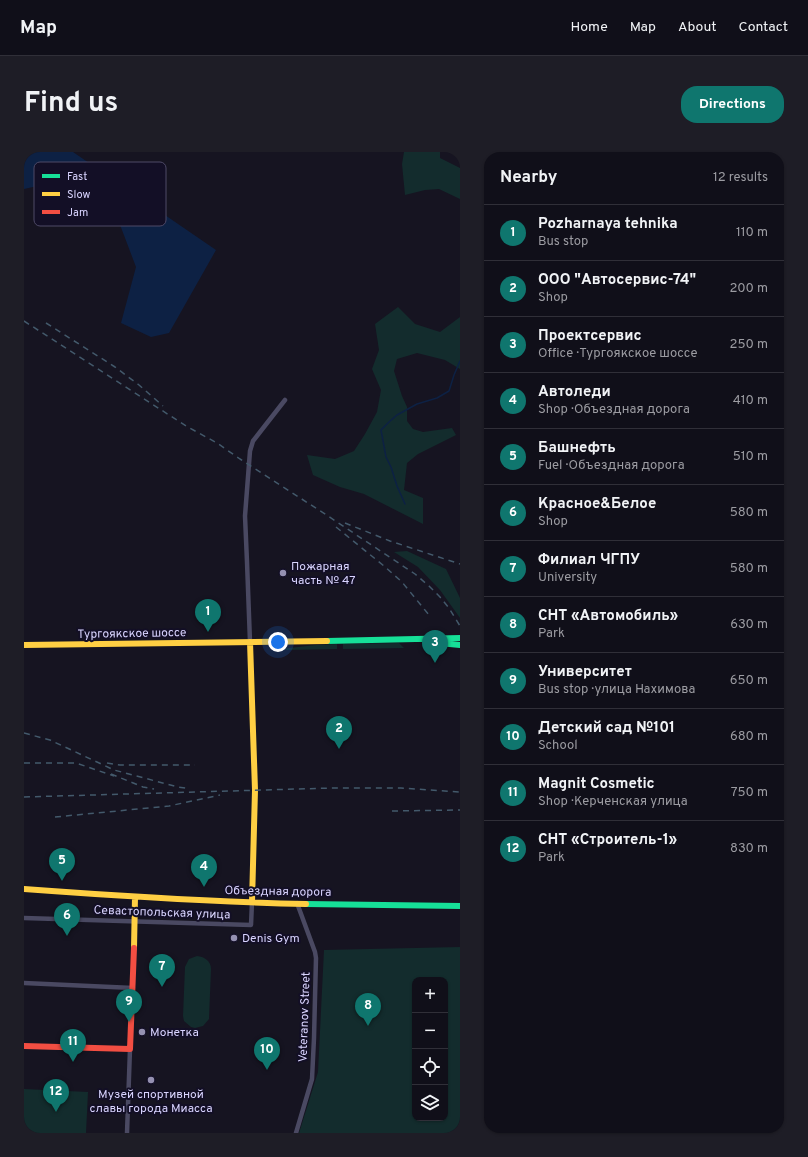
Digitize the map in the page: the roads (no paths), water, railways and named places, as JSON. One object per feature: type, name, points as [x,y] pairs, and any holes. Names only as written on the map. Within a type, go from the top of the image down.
[{"type":"main road","name":"Тургоякское шоссе","points":[[24,646],[460,638]]},
{"type":"main road","name":"Тургоякское шоссе","points":[[409,640],[460,645]]},
{"type":"main road","points":[[250,642],[255,790],[252,902]]},
{"type":"main road","name":"Объездная дорога","points":[[24,889],[135,897],[252,902],[460,906]]},
{"type":"main road","points":[[24,1046],[130,1049],[136,922],[135,897]]},
{"type":"street","points":[[250,642],[245,516],[250,451],[253,441],[285,400]]},
{"type":"street","name":"Севастопольская улица","points":[[24,918],[250,925],[252,902]]},
{"type":"street","name":"Veteranov Street","points":[[296,1133],[312,1079],[316,970],[315,952],[297,903]]},
{"type":"street","points":[[24,983],[133,988]]},
{"type":"street","points":[[127,1133],[130,1049]]},
{"type":"water","points":[[24,152],[73,152],[88,162],[34,162],[34,187],[24,189]]},
{"type":"water","points":[[166,216],[216,250],[169,333],[151,337],[121,323],[136,267],[120,226],[166,226]]},
{"type":"waterway","points":[[405,504],[386,457],[381,430],[397,415],[417,404],[437,398],[449,391],[460,361]]},
{"type":"railway","points":[[24,321],[186,426],[217,443],[415,574],[440,597],[460,626]]},
{"type":"railway","points":[[46,323],[115,367],[163,406]]},
{"type":"railway","points":[[345,523],[390,541],[460,564]]},
{"type":"railway","points":[[336,527],[402,582],[429,615]]},
{"type":"railway","points":[[24,733],[50,740],[114,770],[186,788]]},
{"type":"railway","points":[[24,763],[76,763],[114,776]]},
{"type":"railway","points":[[107,763],[120,765],[195,765]]},
{"type":"railway","points":[[111,774],[143,787],[154,789]]},
{"type":"railway","points":[[24,797],[332,788],[401,788],[460,792]]},
{"type":"railway","points":[[55,817],[169,806],[220,795]]},
{"type":"railway","points":[[392,811],[460,810]]},
{"type":"place","name":"Пожарная часть № 47","points":[[283,573]]},
{"type":"place","name":"Pozharnaya tehnika","points":[[208,632]]},
{"type":"place","name":"Проектсервис","points":[[435,663]]},
{"type":"place","name":"ООО \"Автосервис-74\"","points":[[339,749]]},
{"type":"place","name":"Башнефть","points":[[62,881]]},
{"type":"place","name":"Автоледи","points":[[204,887]]},
{"type":"place","name":"Красное&Белое","points":[[67,936]]},
{"type":"place","name":"Denis Gym","points":[[234,938]]},
{"type":"place","name":"Филиал ЧГПУ","points":[[162,987]]},
{"type":"place","name":"Университет","points":[[129,1022]]},
{"type":"place","name":"СНТ «Автомобиль»","points":[[368,1026]]},
{"type":"place","name":"Монетка","points":[[142,1032]]},
{"type":"place","name":"Magnit Cosmetic","points":[[73,1062]]},
{"type":"place","name":"Детский сад №101","points":[[267,1070]]},
{"type":"place","name":"Музей спортивной славы города Миасса","points":[[151,1080]]},
{"type":"place","name":"СНТ «Строитель-1»","points":[[56,1112]]}]
